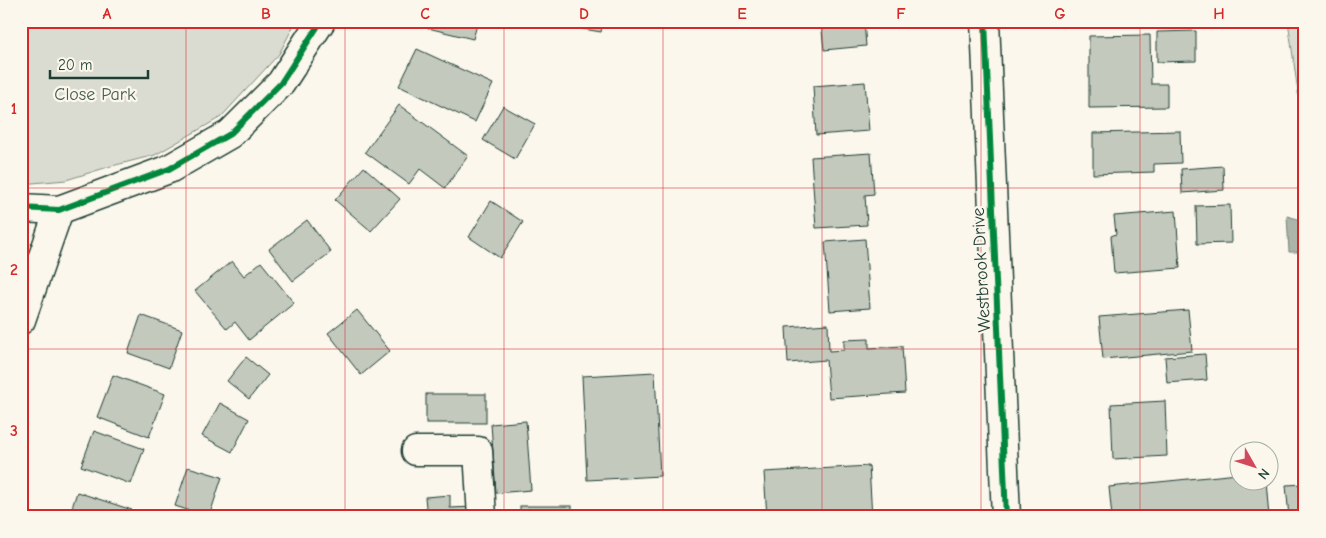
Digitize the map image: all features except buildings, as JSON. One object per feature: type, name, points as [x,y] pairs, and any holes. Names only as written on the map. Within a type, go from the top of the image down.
[{"type":"street","points":[[21,208],[59,210],[169,170],[230,134],[281,84],[321,21]]},
{"type":"street","name":"Westbrook Drive","points":[[985,21],[1006,517]]},
{"type":"street","points":[[21,320],[59,210]]},
{"type":"street","points":[[416,451],[478,451],[482,517]]},
{"type":"green space","name":"Close Park","points":[[21,21],[296,21],[279,54],[221,117],[155,155],[66,180],[21,184]]},
{"type":"green space","points":[[1288,21],[1305,21],[1305,142]]},
{"type":"shaded area","points":[[1287,216],[1305,221],[1305,252],[1289,252]]},
{"type":"cycle path","points":[[21,208],[59,210],[169,169],[230,134],[281,83],[321,21]]},
{"type":"cycle path","points":[[985,21],[1006,517]]}]
